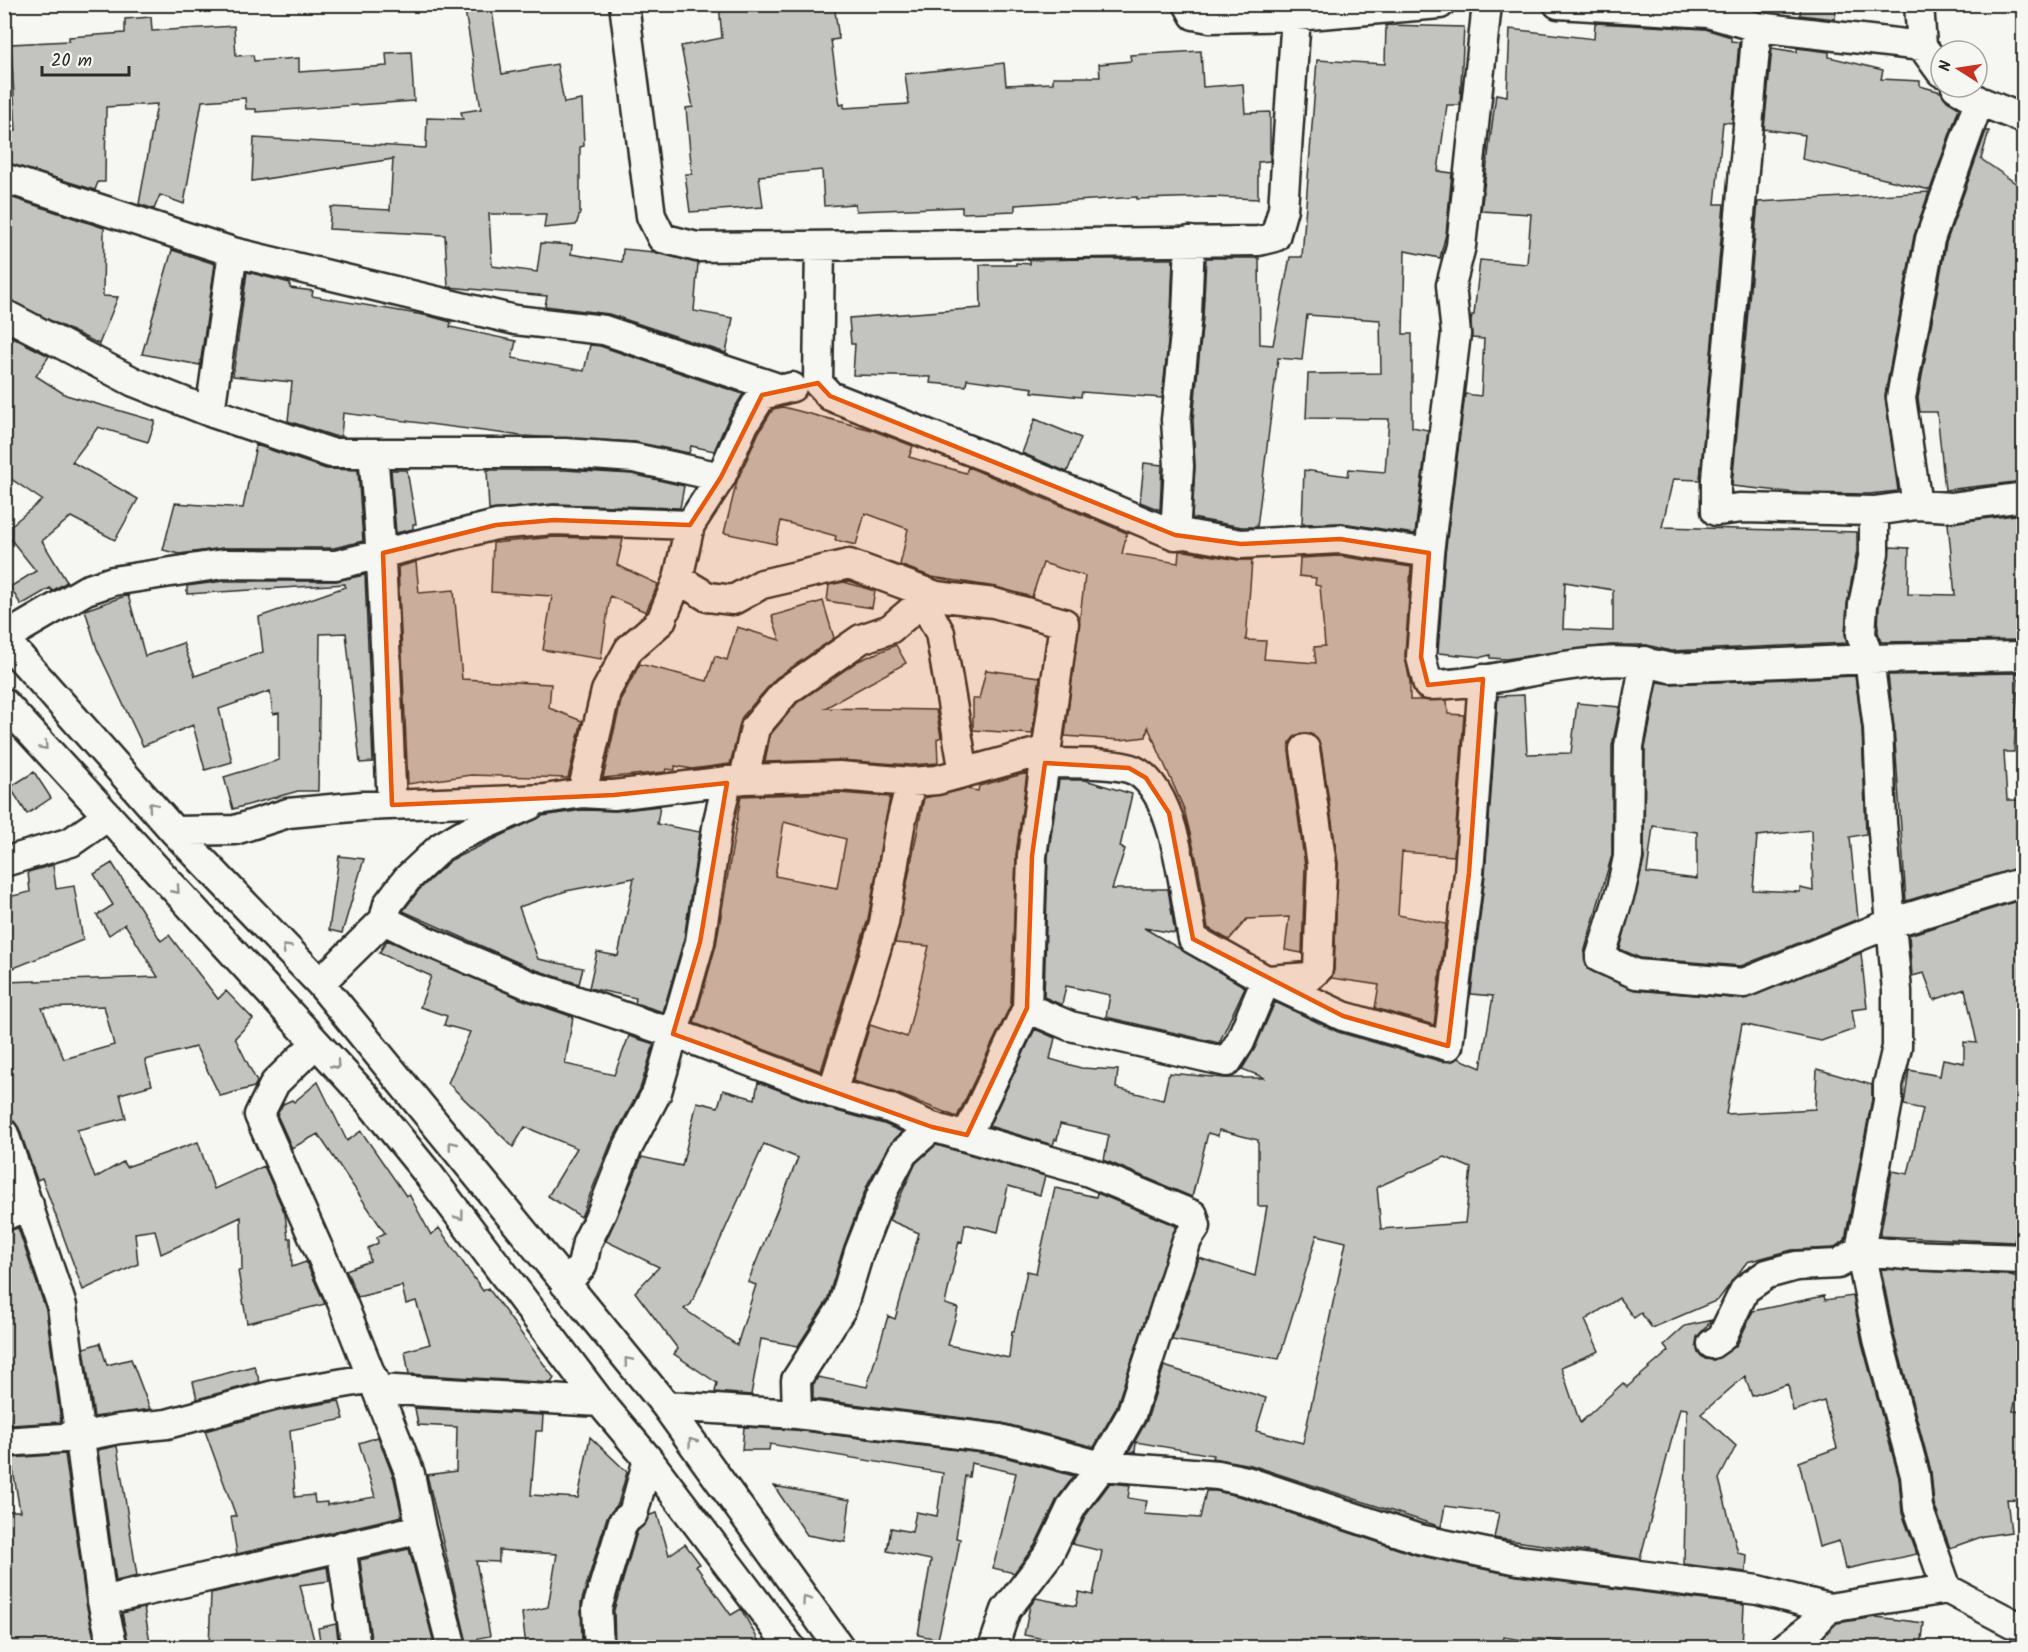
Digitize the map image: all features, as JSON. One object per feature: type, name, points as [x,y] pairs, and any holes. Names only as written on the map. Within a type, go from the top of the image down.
[{"type":"street","points":[[624,4],[651,216],[662,238],[698,247],[1259,241],[1275,237],[1283,210],[1296,16]]},
{"type":"street","points":[[1188,4],[1194,15],[1210,18],[1296,16],[1440,4]]},
{"type":"street","points":[[1487,4],[1461,246],[1451,285],[1456,334],[1429,553],[1421,657],[1428,685],[1459,685],[1551,667],[1645,661],[1670,668],[1869,659],[2024,656]]},
{"type":"street","points":[[1558,4],[1708,13],[1757,27],[1922,46]]},
{"type":"street","points":[[1919,4],[1922,46],[1929,56]]},
{"type":"street","points":[[1757,27],[1716,479],[1716,511],[1741,508],[1874,511],[1917,505],[1950,507],[2024,497]]},
{"type":"street","points":[[1917,505],[1901,398],[1930,239],[1966,99]]},
{"type":"street","points":[[1978,99],[2024,119]]},
{"type":"street","points":[[4,178],[233,252],[515,320],[604,330],[781,389]]},
{"type":"street","points":[[1175,535],[1179,466],[1176,420],[1190,242]]},
{"type":"street","points":[[820,246],[818,383],[830,396],[1020,470],[1175,535],[1186,534],[1240,544],[1340,539],[1429,553]]},
{"type":"street","points":[[210,412],[233,252]]},
{"type":"street","points":[[4,314],[134,382],[210,412],[331,453],[565,453],[633,458],[721,477]]},
{"type":"street","points":[[582,793],[606,691],[629,649],[661,621],[678,579],[690,525],[721,477],[744,424],[762,395],[781,389],[818,383]]},
{"type":"street","points":[[374,454],[383,553],[385,671],[392,805]]},
{"type":"street","points":[[1874,511],[1874,553],[1863,605],[1861,634],[1869,659],[1878,728],[1882,822],[1897,991],[1897,1047],[1888,1085],[1888,1101],[1860,1250],[1878,1338],[1915,1475],[1918,1508],[1947,1589]]},
{"type":"street","points":[[690,525],[554,520],[496,525],[336,565],[223,564],[113,580],[86,590],[4,638],[174,831],[320,983],[666,1406],[840,1647]]},
{"type":"street","points":[[678,579],[708,597],[733,600],[762,584],[849,564],[930,599],[994,603],[1064,623],[1032,856],[1027,1008],[967,1135]]},
{"type":"street","points":[[930,599],[940,633],[964,772]]},
{"type":"street","points":[[565,1284],[582,1266],[587,1242],[607,1202],[626,1151],[657,1092],[700,942],[717,821],[755,728],[786,691],[861,639],[890,629],[930,599]]},
{"type":"street","points":[[1645,661],[1629,746],[1628,857],[1621,890],[1600,958],[1617,968],[1636,974],[1744,983],[1891,923],[2024,882]]},
{"type":"street","points":[[174,831],[236,830],[288,813],[392,805],[545,799],[582,793],[614,795],[735,781],[839,776],[911,782],[938,780],[1036,753],[1045,763],[1129,768],[1146,778],[1169,813],[1193,939],[1266,980],[1343,1017],[1448,1046],[1469,873],[1483,679]]},
{"type":"street","points":[[4,704],[364,1095],[429,1175],[600,1402],[648,1459],[791,1647]]},
{"type":"street","points":[[1266,980],[1309,977],[1318,969],[1322,866],[1305,749]]},
{"type":"street","points":[[832,1093],[884,923],[900,826],[911,782]]},
{"type":"street","points":[[320,983],[384,920],[388,904],[407,879],[441,847],[461,835],[545,799]]},
{"type":"street","points":[[4,862],[71,842],[108,816]]},
{"type":"street","points":[[384,920],[424,940],[527,984],[673,1034],[832,1093],[889,1108],[932,1127],[967,1135],[1089,1172],[1193,1215],[1196,1226],[1187,1240],[1131,1415],[1102,1466],[1072,1506],[1049,1554],[1006,1610],[993,1647]]},
{"type":"street","points":[[1027,1008],[1070,1026],[1227,1062],[1240,1042],[1266,980]]},
{"type":"street","points":[[316,1043],[274,1083],[259,1115],[342,1302],[410,1474],[421,1529],[452,1647]]},
{"type":"street","points":[[797,1414],[796,1380],[842,1308],[859,1252],[883,1191],[903,1153],[932,1127]]},
{"type":"street","points":[[4,1134],[17,1210],[62,1306],[102,1601],[113,1647]]},
{"type":"street","points":[[1712,1344],[1722,1337],[1745,1288],[1760,1279],[1796,1266],[1838,1264],[1860,1250],[1906,1255],[2024,1259]]},
{"type":"street","points":[[4,1442],[78,1437],[118,1429],[167,1424],[284,1393],[375,1384],[600,1402]]},
{"type":"street","points":[[666,1406],[797,1414],[1000,1439],[1102,1466],[1218,1475],[1246,1481],[1419,1539],[1519,1560],[1758,1590],[1829,1608],[1947,1589],[2012,1623],[2024,1624]]},
{"type":"street","points":[[599,1647],[597,1608],[624,1522],[633,1514],[648,1459]]},
{"type":"street","points":[[102,1601],[421,1529]]},
{"type":"street","points":[[341,1546],[356,1647]]},
{"type":"street","points":[[1784,1647],[1811,1627],[1829,1608]]},
{"type":"highlighted area","points":[[818,383],[830,396],[1175,535],[1241,544],[1340,539],[1429,553],[1421,657],[1428,685],[1483,679],[1469,873],[1448,1046],[1343,1016],[1193,939],[1169,813],[1146,778],[1129,768],[1045,763],[1032,856],[1027,1008],[967,1135],[932,1127],[673,1034],[700,942],[727,783],[614,795],[392,805],[383,553],[496,525],[554,520],[690,525],[721,477],[762,395]]},
{"type":"building","points":[[464,4],[491,4],[502,74],[557,64],[564,103],[582,100],[584,146],[580,147],[580,213],[576,225],[544,228],[546,214],[489,214],[492,266],[537,272],[541,243],[572,245],[571,254],[622,262],[623,249],[654,252],[698,263],[694,311],[733,318],[726,353],[609,314],[545,306],[547,296],[448,287],[445,235],[329,229],[331,207],[390,210],[393,159],[252,181],[254,138],[426,148],[427,118],[463,119],[461,112],[481,109]]},
{"type":"building","points":[[719,4],[834,4],[839,39],[831,40],[840,105],[844,104],[844,108],[909,104],[905,74],[1004,63],[1006,85],[1053,83],[1053,77],[1100,77],[1099,64],[1131,61],[1130,55],[1201,51],[1203,87],[1243,84],[1245,113],[1270,112],[1270,161],[1258,162],[1258,199],[1212,197],[1137,199],[1137,197],[1015,205],[1015,211],[962,213],[962,207],[856,211],[855,204],[824,206],[822,170],[759,176],[763,207],[690,212],[685,174],[692,174],[686,108],[693,107],[681,46],[722,38]]},
{"type":"building","points":[[1801,4],[1837,4],[1835,19],[1800,15]]},
{"type":"building","points":[[151,17],[152,31],[234,26],[236,56],[253,55],[254,61],[299,58],[299,72],[387,66],[386,53],[411,52],[414,101],[256,112],[256,109],[246,109],[245,98],[202,101],[184,204],[160,195],[154,209],[139,204],[157,104],[106,107],[105,182],[98,182],[95,190],[4,162],[4,129],[16,131],[11,44],[69,41],[69,37],[125,33],[125,19]]},
{"type":"building","points":[[1595,23],[1705,29],[1731,37],[1731,41],[1739,42],[1732,123],[1723,122],[1715,204],[1724,204],[1700,480],[1673,479],[1662,527],[1857,532],[1857,551],[1847,604],[1845,633],[1847,643],[1671,651],[1647,645],[1610,645],[1506,659],[1490,658],[1490,655],[1482,657],[1438,653],[1445,555],[1465,394],[1481,396],[1484,339],[1472,338],[1471,321],[1474,315],[1480,260],[1527,264],[1531,214],[1481,211],[1496,94],[1507,96],[1510,29],[1594,39]],"holes":[[[1565,582],[1613,590],[1613,631],[1563,629]]]},
{"type":"building","points":[[1386,25],[1464,27],[1460,105],[1447,105],[1438,171],[1452,173],[1446,234],[1440,258],[1405,251],[1403,334],[1412,334],[1412,427],[1428,430],[1415,534],[1342,523],[1302,524],[1304,470],[1348,476],[1349,469],[1385,472],[1389,419],[1306,418],[1308,374],[1381,373],[1380,320],[1307,315],[1302,360],[1278,358],[1257,527],[1242,527],[1192,518],[1195,467],[1193,420],[1206,258],[1259,258],[1260,344],[1273,345],[1290,257],[1302,257],[1317,60],[1385,64]]},
{"type":"building","points":[[1772,48],[1797,52],[1797,48],[1829,52],[1829,57],[1883,70],[1881,79],[1920,81],[1920,86],[1929,89],[1929,99],[1946,99],[1959,108],[1930,190],[1802,159],[1805,135],[1764,129]]},
{"type":"building","points":[[1986,131],[1989,131],[1981,159],[2024,189],[2024,481],[1945,490],[1937,412],[1920,412],[1918,398],[1946,243]]},
{"type":"building","points":[[1929,192],[1914,236],[1885,395],[1898,491],[1869,494],[1798,493],[1732,486],[1758,202]]},
{"type":"building","points":[[4,195],[104,228],[103,296],[118,297],[99,344],[4,298]]},
{"type":"building","points":[[172,250],[215,264],[200,365],[142,354]]},
{"type":"building","points":[[1173,259],[1171,314],[1162,398],[1082,392],[1081,397],[1032,392],[1033,388],[967,379],[966,386],[930,383],[931,377],[853,375],[855,344],[851,344],[849,318],[981,308],[980,265],[1030,264],[1030,260]]},
{"type":"building","points":[[247,272],[290,283],[290,288],[313,291],[312,296],[429,316],[451,322],[450,327],[516,341],[512,358],[584,371],[590,345],[600,346],[743,394],[729,417],[714,451],[691,446],[689,453],[635,442],[522,436],[343,413],[341,436],[334,436],[288,421],[292,382],[233,376]]},
{"type":"building","points":[[4,333],[49,356],[36,376],[66,395],[155,421],[148,442],[98,427],[72,462],[138,499],[115,540],[71,517],[42,541],[67,582],[52,591],[50,588],[21,605],[10,587],[36,571],[4,531],[42,500],[4,474]]},
{"type":"building","points":[[783,407],[872,430],[913,446],[909,457],[966,473],[968,467],[1127,533],[1122,554],[1178,563],[1179,551],[1252,560],[1246,640],[1266,641],[1264,659],[1316,663],[1314,647],[1325,646],[1320,586],[1315,585],[1316,578],[1299,576],[1300,558],[1339,556],[1411,567],[1405,656],[1410,682],[1410,700],[1447,700],[1448,714],[1464,715],[1454,856],[1402,852],[1398,915],[1446,924],[1434,1025],[1375,1008],[1379,985],[1331,978],[1334,970],[1338,863],[1321,747],[1312,734],[1303,733],[1295,736],[1290,742],[1289,751],[1305,866],[1302,953],[1285,950],[1289,917],[1247,919],[1229,940],[1208,928],[1198,866],[1184,809],[1148,727],[1146,737],[1120,740],[1065,736],[1085,576],[1043,563],[1032,597],[996,587],[932,577],[900,565],[908,529],[865,513],[856,545],[835,540],[836,536],[781,521],[776,544],[724,533],[737,481],[759,432],[773,409]]},
{"type":"building","points":[[1035,419],[1081,438],[1067,472],[1022,453]]},
{"type":"building","points":[[256,445],[326,469],[358,470],[363,541],[334,548],[223,548],[179,554],[163,550],[175,503],[243,508]]},
{"type":"building","points":[[1144,463],[1162,465],[1160,510],[1140,502]]},
{"type":"building","points":[[391,470],[407,470],[416,524],[413,524],[413,529],[396,533]]},
{"type":"building","points":[[487,470],[564,470],[632,474],[684,486],[680,508],[554,504],[489,510]]},
{"type":"building","points":[[2024,514],[2024,640],[1881,642],[1878,632],[1879,607],[1890,547],[1909,548],[1908,594],[1955,595],[1948,523]]},
{"type":"building","points":[[554,537],[623,539],[617,565],[658,584],[646,612],[610,596],[601,659],[543,650],[552,596],[491,592],[493,543]]},
{"type":"building","points":[[416,562],[419,593],[454,590],[462,679],[551,684],[549,708],[582,721],[568,778],[471,775],[408,784],[398,567]]},
{"type":"building","points":[[365,575],[373,762],[360,763],[346,633],[320,634],[318,791],[298,791],[233,809],[224,777],[279,760],[279,713],[273,714],[270,691],[219,709],[232,762],[205,770],[193,725],[143,746],[97,649],[85,610],[128,595],[145,656],[183,643],[195,676],[263,652],[259,617],[345,587],[345,584],[187,594],[187,586],[224,581],[336,581]]},
{"type":"building","points":[[844,582],[875,591],[872,608],[827,601],[829,585]]},
{"type":"building","points":[[823,601],[834,638],[776,678],[742,717],[730,764],[692,769],[675,766],[675,770],[666,769],[665,772],[603,778],[622,697],[640,664],[707,681],[715,656],[727,660],[737,627],[780,640],[772,616]]},
{"type":"building","points":[[896,645],[906,663],[825,708],[936,710],[941,737],[937,739],[938,763],[911,765],[839,760],[765,762],[770,735],[797,703],[858,661]]},
{"type":"building","points":[[986,670],[1040,677],[1032,734],[973,730],[973,699],[979,699]]},
{"type":"building","points":[[2024,673],[2024,680],[2018,679],[2014,752],[2004,752],[2007,800],[2024,800],[2024,866],[1906,901],[1894,727],[1888,675]]},
{"type":"building","points":[[1855,676],[1862,729],[1866,834],[1850,837],[1858,919],[1741,966],[1640,958],[1620,949],[1644,860],[1645,748],[1658,682],[1671,684]],"holes":[[[1653,826],[1697,832],[1697,879],[1647,873]],[[1811,830],[1813,891],[1800,888],[1800,892],[1753,890],[1757,836]]]},
{"type":"building","points":[[1524,695],[1527,754],[1571,753],[1577,703],[1620,707],[1612,746],[1612,855],[1584,953],[1587,969],[1635,990],[1743,999],[1861,953],[1867,1008],[1852,1010],[1855,1029],[1821,1041],[1742,1024],[1726,1114],[1815,1109],[1817,1069],[1872,1085],[1872,1099],[1845,1240],[1833,1248],[1792,1250],[1747,1262],[1718,1300],[1652,1328],[1641,1313],[1634,1318],[1619,1298],[1585,1320],[1599,1351],[1561,1367],[1580,1423],[1623,1383],[1627,1387],[1669,1351],[1664,1345],[1685,1326],[1712,1320],[1697,1337],[1696,1345],[1698,1353],[1705,1359],[1714,1360],[1737,1345],[1753,1311],[1824,1296],[1825,1300],[1853,1296],[1862,1343],[1899,1478],[1902,1513],[1917,1554],[1845,1569],[1839,1541],[1819,1547],[1799,1462],[1837,1448],[1824,1401],[1793,1411],[1788,1384],[1752,1396],[1745,1376],[1701,1414],[1736,1446],[1719,1479],[1738,1553],[1747,1555],[1746,1572],[1684,1564],[1687,1409],[1680,1408],[1640,1559],[1494,1538],[1499,1513],[1445,1506],[1441,1527],[1251,1465],[1212,1458],[1213,1455],[1136,1442],[1135,1452],[1129,1452],[1147,1420],[1164,1366],[1266,1398],[1256,1431],[1303,1443],[1346,1242],[1317,1235],[1279,1359],[1172,1340],[1199,1258],[1255,1276],[1267,1206],[1258,1206],[1258,1140],[1219,1130],[1218,1136],[1208,1133],[1192,1197],[1104,1160],[1109,1135],[1060,1124],[1057,1140],[1055,1139],[1053,1145],[989,1126],[1035,1029],[1055,1038],[1050,1059],[1081,1068],[1118,1070],[1116,1088],[1163,1100],[1169,1073],[1224,1078],[1265,1078],[1242,1069],[1255,1048],[1275,1002],[1338,1032],[1443,1062],[1458,1058],[1481,1068],[1493,996],[1471,994],[1485,875],[1498,696]],"holes":[[[1445,1157],[1471,1168],[1465,1223],[1381,1229],[1377,1187]]]},
{"type":"building","points":[[34,772],[51,798],[27,814],[10,787]]},
{"type":"building","points":[[1027,773],[1016,855],[1011,1004],[957,1117],[893,1092],[853,1081],[870,1025],[907,1037],[929,946],[895,943],[924,798],[966,789],[978,791],[979,786]]},
{"type":"building","points":[[1059,780],[1085,780],[1132,794],[1120,847],[1125,849],[1112,889],[1168,889],[1175,933],[1144,928],[1245,987],[1219,1043],[1106,1017],[1110,995],[1066,986],[1062,1005],[1044,997],[1048,857]]},
{"type":"building","points":[[839,793],[890,797],[868,919],[821,1071],[694,1023],[716,945],[741,796]],"holes":[[[784,822],[846,839],[837,888],[775,876]]]},
{"type":"building","points":[[660,806],[657,824],[700,832],[684,939],[663,1012],[635,1003],[636,998],[589,988],[597,952],[618,956],[634,878],[566,891],[519,907],[538,959],[583,968],[579,984],[533,969],[403,911],[419,890],[451,860],[542,816],[583,810],[616,811]]},
{"type":"building","points":[[339,856],[364,859],[342,933],[329,930]]},
{"type":"building","points":[[112,863],[161,941],[169,935],[218,999],[226,991],[253,1019],[235,1038],[257,1082],[254,1087],[220,1096],[196,1047],[145,1060],[152,1085],[120,1094],[126,1118],[77,1130],[95,1178],[123,1162],[126,1167],[198,1142],[214,1189],[264,1166],[285,1214],[288,1238],[291,1238],[292,1267],[306,1262],[325,1304],[247,1323],[238,1271],[242,1270],[241,1217],[161,1254],[155,1230],[135,1233],[138,1264],[83,1290],[42,1178],[37,1180],[19,1128],[14,1121],[4,1118],[4,982],[158,977],[125,924],[109,935],[97,915],[113,905],[94,874]],"holes":[[[104,1006],[114,1045],[64,1059],[42,1008]]]},
{"type":"building","points":[[53,865],[56,889],[74,886],[83,940],[4,972],[4,898],[30,892],[28,872]]},
{"type":"building","points":[[2024,899],[2024,998],[2019,997],[2017,1070],[2024,1071],[2024,1236],[2016,1235],[2014,1242],[1880,1236],[1892,1171],[1908,1174],[1923,1109],[1904,1105],[1909,1070],[1940,1076],[1943,1059],[1964,1063],[1964,1042],[1977,1043],[1965,989],[1934,1000],[1924,973],[1912,976],[1909,935]]},
{"type":"building","points":[[387,940],[521,999],[573,1017],[565,1064],[614,1075],[629,1036],[654,1044],[640,1089],[611,1143],[581,1217],[548,1196],[577,1148],[525,1127],[513,1147],[448,1083],[470,1032],[444,1025],[447,1016],[420,1007],[431,976],[379,953]]},
{"type":"building","points":[[318,1082],[347,1141],[361,1131],[406,1196],[409,1194],[431,1235],[439,1228],[483,1291],[488,1288],[554,1378],[551,1383],[409,1374],[405,1351],[430,1344],[416,1301],[406,1304],[402,1286],[358,1297],[346,1270],[370,1261],[368,1248],[378,1243],[377,1237],[385,1233],[318,1134],[292,1148],[277,1115],[283,1104],[292,1100],[294,1102]]},
{"type":"building","points":[[758,1082],[826,1108],[884,1124],[902,1132],[889,1145],[868,1183],[844,1246],[827,1301],[798,1346],[761,1339],[751,1395],[715,1392],[717,1383],[674,1354],[678,1349],[635,1292],[659,1267],[606,1241],[642,1157],[682,1166],[697,1102],[718,1107],[723,1090],[755,1099]],"holes":[[[764,1144],[798,1158],[748,1282],[756,1285],[737,1345],[684,1309],[691,1304]]]},
{"type":"building","points":[[936,1145],[1045,1176],[1040,1195],[1008,1186],[998,1232],[965,1224],[945,1304],[958,1308],[948,1345],[1009,1358],[1012,1332],[1014,1332],[1027,1271],[1036,1273],[1055,1188],[1096,1197],[1097,1193],[1176,1226],[1116,1408],[1094,1447],[1002,1423],[813,1399],[813,1385],[818,1377],[867,1387],[888,1316],[895,1319],[919,1233],[889,1220],[916,1163]]},
{"type":"building","points":[[18,1228],[46,1310],[61,1422],[10,1425],[4,1368],[4,1232]]},
{"type":"building","points":[[1881,1269],[2007,1275],[2024,1280],[2024,1308],[2016,1344],[2024,1346],[2024,1363],[2013,1411],[2024,1412],[2024,1500],[2007,1499],[2011,1532],[1984,1536],[1950,1548],[1934,1504],[1931,1471],[1894,1335]]},
{"type":"building","points":[[100,1343],[107,1365],[131,1359],[150,1409],[94,1417],[84,1348]]},
{"type":"building","points":[[254,1366],[260,1382],[197,1399],[193,1382]]},
{"type":"building","points":[[339,1401],[344,1419],[290,1430],[295,1497],[314,1495],[315,1503],[327,1502],[327,1505],[375,1497],[359,1443],[378,1437],[394,1479],[402,1516],[237,1554],[231,1516],[236,1516],[205,1431],[278,1411]]},
{"type":"building","points":[[415,1408],[543,1415],[542,1431],[536,1431],[531,1495],[578,1498],[590,1437],[627,1472],[618,1504],[607,1517],[581,1603],[582,1647],[526,1647],[522,1613],[548,1607],[557,1554],[499,1550],[499,1562],[476,1561],[490,1636],[478,1638],[479,1647],[468,1647],[427,1475],[456,1471],[457,1427],[418,1425]]},
{"type":"building","points":[[744,1427],[795,1430],[997,1455],[1074,1476],[1057,1499],[1035,1545],[1014,1573],[993,1568],[1016,1473],[971,1463],[969,1477],[965,1476],[956,1538],[960,1539],[938,1639],[918,1635],[931,1560],[887,1551],[891,1528],[912,1532],[916,1512],[937,1516],[943,1473],[770,1444],[769,1450],[742,1450]]},
{"type":"building","points":[[117,1446],[137,1576],[116,1581],[98,1450]]},
{"type":"building","points":[[65,1454],[86,1603],[96,1647],[4,1647],[4,1511],[20,1511],[11,1458]]},
{"type":"building","points":[[1110,1483],[1130,1485],[1128,1498],[1147,1501],[1144,1514],[1200,1518],[1206,1491],[1216,1491],[1242,1497],[1416,1555],[1517,1576],[1744,1605],[1742,1647],[1683,1647],[1618,1643],[1617,1647],[1601,1647],[1534,1638],[1533,1642],[1504,1637],[1502,1647],[1400,1647],[1349,1640],[1348,1647],[1083,1647],[1024,1635],[1030,1606],[1036,1598],[1076,1606],[1079,1592],[1093,1595],[1102,1551],[1072,1544],[1086,1515]]},
{"type":"building","points":[[774,1486],[850,1500],[845,1542],[807,1535]]},
{"type":"building","points":[[657,1513],[669,1555],[685,1544],[700,1564],[696,1566],[731,1615],[741,1609],[762,1647],[615,1647],[614,1610],[637,1532],[650,1515]]},
{"type":"building","points":[[409,1549],[435,1647],[372,1647],[360,1560]]},
{"type":"building","points":[[327,1567],[329,1581],[300,1585],[314,1640],[290,1647],[268,1647],[266,1641],[233,1647],[209,1647],[211,1593]]},
{"type":"building","points":[[144,1608],[151,1647],[129,1647],[122,1613]]},
{"type":"building","points":[[1876,1617],[1924,1623],[1921,1647],[1812,1647],[1837,1623]]},
{"type":"building","points":[[336,1624],[339,1647],[321,1647],[318,1628]]}]
